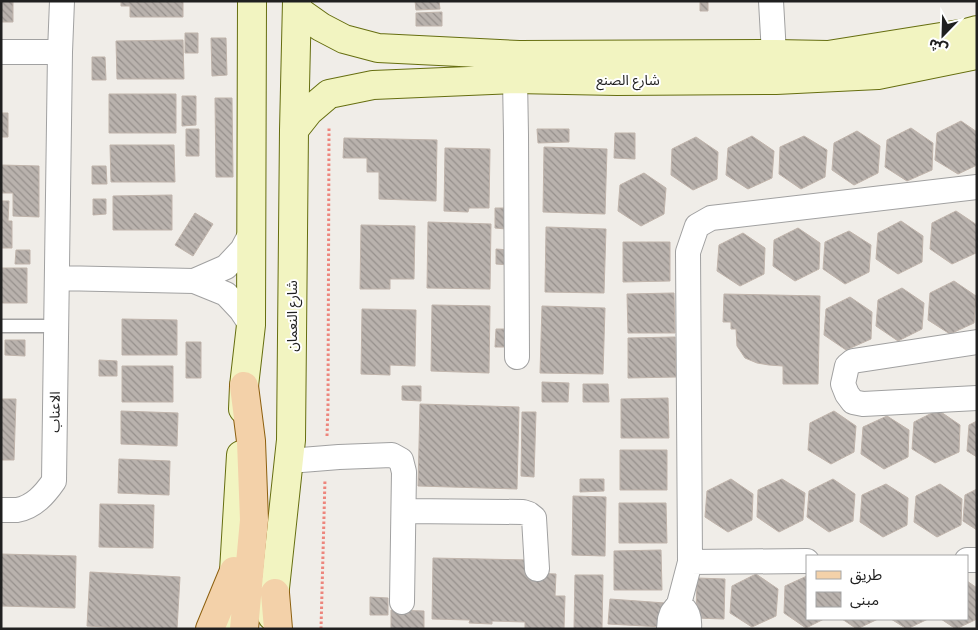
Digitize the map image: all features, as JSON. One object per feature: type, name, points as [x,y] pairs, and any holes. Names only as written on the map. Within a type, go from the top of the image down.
[{"type":"main road","points":[[244,386],[251,441],[254,520],[244,629]]},
{"type":"main road","points":[[210,629],[234,571]]},
{"type":"main road","points":[[275,593],[278,629]]},
{"type":"street","name":"الاعناب","points":[[1,510],[18,510],[35,503],[48,490],[54,480],[62,1]]},
{"type":"street","points":[[228,629],[239,497],[244,386],[251,324],[252,1]]},
{"type":"street","points":[[771,1],[775,67]]},
{"type":"street","name":"شارع الصنع","points":[[297,6],[321,27],[344,39],[378,48],[775,67],[878,74],[977,55]]},
{"type":"street","name":"شارع النعمان","points":[[271,629],[291,440],[297,6]]},
{"type":"street","name":"شارع الصنع","points":[[294,130],[309,111],[329,94],[373,85],[515,79],[617,81],[775,67],[828,55],[977,30]]},
{"type":"street","points":[[1,52],[60,52]]},
{"type":"street","points":[[515,79],[517,357]]},
{"type":"street","points":[[669,629],[672,613],[680,604],[690,562],[688,252],[697,226],[711,218],[977,187]]},
{"type":"street","points":[[194,281],[226,267],[242,250],[251,233]]},
{"type":"street","points":[[57,278],[194,281],[226,294],[251,324]]},
{"type":"street","points":[[977,342],[853,361],[847,366],[843,384],[853,402],[863,404],[977,398]]},
{"type":"street","points":[[289,461],[392,455],[400,460],[404,472],[402,602]]},
{"type":"street","points":[[404,511],[523,512],[530,514],[534,518],[538,569]]},
{"type":"street","points":[[690,562],[806,561]]},
{"type":"street","points":[[680,604],[688,613],[690,619],[689,629]]},
{"type":"lane","points":[[1,326],[56,326]]},
{"type":"path","points":[[322,629],[328,396],[329,94]]},
{"type":"building","points":[[1,1],[13,1],[13,22],[1,22]]},
{"type":"building","points":[[121,1],[183,1],[183,17],[130,17],[130,6],[121,6]]},
{"type":"building","points":[[415,1],[439,1],[440,9],[416,10]]},
{"type":"building","points":[[700,1],[708,1],[708,11],[700,11]]},
{"type":"building","points":[[442,12],[442,26],[416,26],[416,13]]},
{"type":"building","points":[[185,33],[198,33],[198,53],[185,53]]},
{"type":"building","points":[[211,38],[226,38],[227,75],[212,76]]},
{"type":"building","points":[[183,40],[184,79],[117,79],[116,41]]},
{"type":"building","points":[[92,57],[105,57],[106,80],[92,80]]},
{"type":"building","points":[[109,94],[176,94],[176,133],[109,133]]},
{"type":"building","points":[[182,96],[196,96],[196,125],[182,126]]},
{"type":"building","points":[[215,98],[232,98],[233,177],[216,177]]},
{"type":"building","points":[[1,113],[8,113],[8,137],[1,137]]},
{"type":"building","points":[[961,121],[977,132],[977,165],[958,174],[935,160],[937,133]]},
{"type":"building","points":[[911,128],[933,143],[932,170],[907,181],[885,167],[887,140]]},
{"type":"building","points":[[186,129],[199,129],[199,156],[186,156]]},
{"type":"building","points":[[537,129],[569,129],[569,142],[538,143]]},
{"type":"building","points":[[857,131],[880,146],[878,173],[854,185],[832,170],[834,143]]},
{"type":"building","points":[[615,133],[635,133],[635,159],[614,158]]},
{"type":"building","points":[[752,136],[774,151],[772,178],[748,189],[726,175],[728,148]]},
{"type":"building","points":[[804,136],[827,150],[825,177],[801,189],[779,174],[780,147]]},
{"type":"building","points":[[696,137],[718,152],[717,179],[693,190],[671,175],[672,149]]},
{"type":"building","points":[[344,138],[437,140],[436,201],[379,199],[379,172],[367,172],[367,158],[343,158]]},
{"type":"building","points":[[110,145],[174,145],[175,182],[111,182]]},
{"type":"building","points":[[544,147],[607,149],[605,214],[543,212]]},
{"type":"building","points":[[445,148],[490,149],[489,208],[469,208],[468,212],[444,211]]},
{"type":"building","points":[[1,165],[39,166],[39,217],[13,216],[13,193],[1,193]]},
{"type":"building","points":[[92,166],[106,166],[107,184],[92,184]]},
{"type":"building","points":[[644,173],[666,188],[664,214],[641,226],[618,211],[620,185]]},
{"type":"building","points":[[172,195],[172,230],[113,230],[113,196]]},
{"type":"building","points":[[93,199],[106,199],[106,214],[93,215]]},
{"type":"building","points":[[1,201],[9,201],[8,221],[12,221],[12,248],[1,248]]},
{"type":"building","points":[[495,208],[506,208],[506,229],[495,228]]},
{"type":"building","points":[[956,211],[977,225],[977,241],[976,253],[952,264],[930,249],[932,223]]},
{"type":"building","points":[[195,213],[213,224],[193,256],[175,245]]},
{"type":"building","points":[[901,221],[923,236],[922,262],[898,274],[876,259],[878,233]]},
{"type":"building","points":[[428,222],[491,224],[490,289],[427,288]]},
{"type":"building","points":[[361,225],[415,226],[414,279],[390,279],[390,289],[360,289]]},
{"type":"building","points":[[546,227],[606,229],[604,293],[545,292]]},
{"type":"building","points":[[798,228],[820,243],[819,269],[795,281],[773,266],[774,240]]},
{"type":"building","points":[[849,231],[871,245],[869,272],[845,284],[823,269],[825,242]]},
{"type":"building","points":[[743,233],[765,248],[764,274],[740,286],[717,271],[719,245]]},
{"type":"building","points":[[623,242],[670,242],[670,281],[623,282]]},
{"type":"building","points":[[496,249],[509,250],[509,265],[496,264]]},
{"type":"building","points":[[16,250],[30,250],[30,264],[15,264]]},
{"type":"building","points":[[1,268],[27,268],[27,303],[1,303]]},
{"type":"building","points":[[954,281],[976,296],[974,323],[950,334],[928,320],[930,293]]},
{"type":"building","points":[[902,288],[924,303],[922,329],[898,341],[876,326],[878,300]]},
{"type":"building","points":[[674,293],[675,333],[628,333],[627,294]]},
{"type":"building","points":[[724,294],[820,296],[818,384],[783,384],[783,366],[757,363],[745,358],[737,346],[736,329],[731,329],[731,322],[723,322]]},
{"type":"building","points":[[850,297],[872,312],[871,339],[846,350],[824,335],[826,309]]},
{"type":"building","points":[[432,305],[490,306],[489,373],[431,371]]},
{"type":"building","points":[[542,306],[605,308],[603,374],[540,373]]},
{"type":"building","points":[[362,309],[416,310],[415,366],[390,365],[390,375],[361,374]]},
{"type":"building","points":[[122,319],[177,320],[177,355],[122,355]]},
{"type":"building","points":[[496,329],[507,329],[507,347],[495,347]]},
{"type":"building","points":[[675,337],[676,377],[628,378],[628,338]]},
{"type":"building","points":[[5,340],[25,340],[25,356],[5,355]]},
{"type":"building","points":[[186,342],[201,342],[201,378],[186,378]]},
{"type":"building","points":[[99,360],[117,361],[117,376],[99,376]]},
{"type":"building","points":[[122,366],[173,366],[173,402],[122,402]]},
{"type":"building","points":[[542,382],[569,383],[568,402],[542,402]]},
{"type":"building","points":[[583,384],[608,384],[609,402],[583,402]]},
{"type":"building","points":[[402,386],[421,386],[421,401],[402,400]]},
{"type":"building","points":[[668,398],[669,438],[621,438],[621,399]]},
{"type":"building","points":[[1,399],[16,399],[14,460],[1,460]]},
{"type":"building","points":[[420,404],[519,407],[517,489],[418,486]]},
{"type":"building","points":[[938,410],[960,425],[959,452],[935,463],[912,449],[914,422]]},
{"type":"building","points":[[121,411],[178,413],[177,446],[121,444]]},
{"type":"building","points":[[834,411],[856,426],[854,452],[831,464],[808,450],[810,423]]},
{"type":"building","points":[[522,412],[536,412],[534,477],[521,476]]},
{"type":"building","points":[[887,416],[909,430],[908,457],[884,469],[861,454],[863,427]]},
{"type":"building","points":[[977,421],[977,457],[967,451],[969,425]]},
{"type":"building","points":[[620,450],[667,450],[667,490],[620,490]]},
{"type":"building","points":[[119,459],[170,461],[169,495],[118,493]]},
{"type":"building","points":[[580,479],[604,479],[604,491],[580,492]]},
{"type":"building","points":[[731,479],[753,494],[752,520],[728,532],[705,517],[707,491]]},
{"type":"building","points":[[782,479],[805,493],[803,520],[779,532],[757,517],[758,490]]},
{"type":"building","points":[[833,479],[855,494],[853,521],[829,532],[807,517],[809,491]]},
{"type":"building","points":[[886,484],[908,498],[907,525],[883,537],[860,522],[862,495]]},
{"type":"building","points":[[940,484],[962,499],[961,525],[937,537],[914,522],[916,496]]},
{"type":"building","points":[[977,489],[977,530],[963,521],[965,495]]},
{"type":"building","points":[[573,496],[606,497],[605,556],[572,555]]},
{"type":"building","points":[[619,503],[666,503],[667,543],[619,543]]},
{"type":"building","points":[[100,504],[154,505],[153,548],[99,547]]},
{"type":"building","points":[[661,550],[662,590],[614,590],[614,551]]},
{"type":"building","points":[[1,554],[76,556],[75,608],[1,606]]},
{"type":"building","points":[[433,558],[529,560],[529,573],[556,574],[555,596],[565,596],[564,629],[525,629],[525,622],[492,621],[492,624],[469,623],[470,620],[432,619]]},
{"type":"building","points":[[90,572],[180,577],[177,629],[87,626]]},
{"type":"building","points":[[756,574],[778,589],[776,616],[752,627],[730,613],[732,586]]},
{"type":"building","points":[[575,575],[603,575],[602,629],[574,629]]},
{"type":"building","points":[[806,576],[806,620],[822,620],[806,628],[784,613],[785,586]]},
{"type":"building","points":[[697,578],[725,579],[724,619],[696,618]]},
{"type":"building","points":[[968,582],[977,588],[977,619],[956,629],[942,620],[968,620]]},
{"type":"building","points":[[370,597],[388,598],[388,615],[370,615]]},
{"type":"building","points":[[610,599],[665,603],[663,627],[608,624]]},
{"type":"building","points":[[391,610],[424,611],[424,629],[391,629]]},
{"type":"building","points":[[844,620],[876,620],[857,629]]},
{"type":"building","points":[[893,620],[926,620],[907,629]]}]
